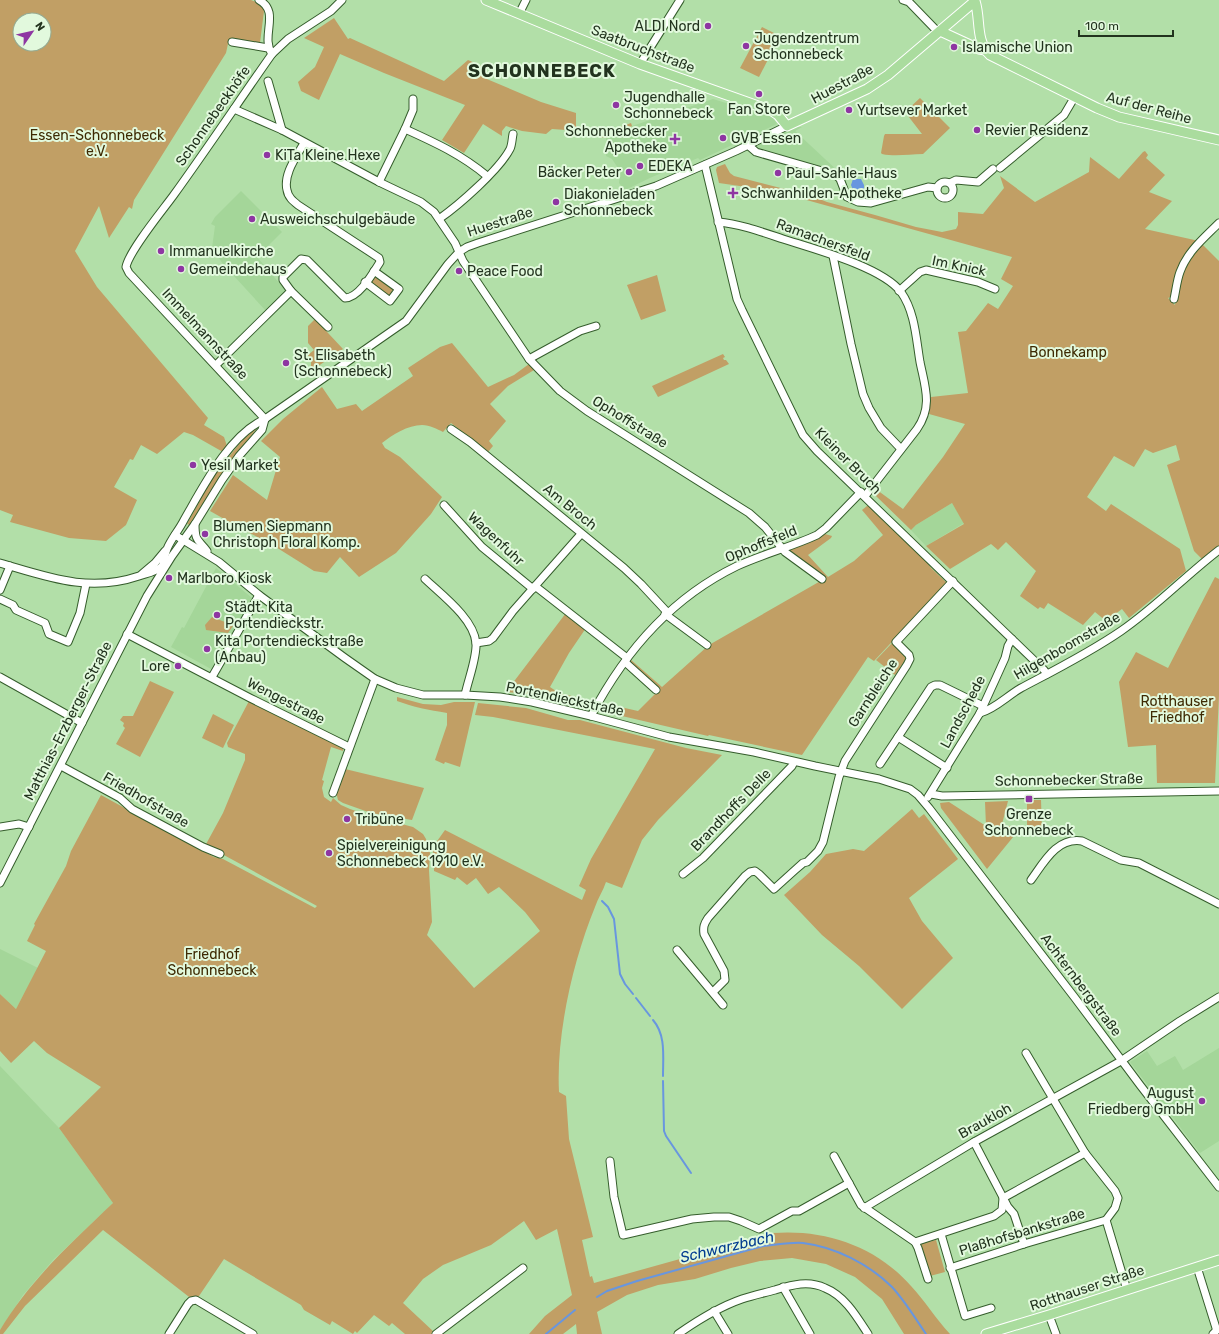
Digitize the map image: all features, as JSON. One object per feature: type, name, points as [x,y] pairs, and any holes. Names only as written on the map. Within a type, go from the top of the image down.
[{"type":"main road","name":"Saatbruchstraße","points":[[486,0],[640,64],[772,111],[778,115],[787,126]]},
{"type":"main road","name":"Huestraße","points":[[787,126],[874,85],[888,75],[976,0]]},
{"type":"main road","points":[[976,0],[981,40],[985,50]]},
{"type":"main road","name":"Auf der Reihe","points":[[939,32],[979,49],[985,50],[996,58],[1096,108],[1120,117],[1219,140]]},
{"type":"main road","name":"Rotthauser Straße","points":[[986,1334],[1219,1260]]},
{"type":"street","points":[[232,42],[270,51],[267,38],[270,15],[269,10],[266,5],[259,0]]},
{"type":"street","name":"Schonnebeckhöfe","points":[[126,267],[129,259],[141,240],[234,109],[270,51],[331,11],[342,0]]},
{"type":"street","points":[[519,14],[526,0]]},
{"type":"street","points":[[640,64],[680,0]]},
{"type":"street","points":[[903,0],[909,2],[939,32]]},
{"type":"street","points":[[268,81],[282,130]]},
{"type":"street","points":[[950,183],[953,187],[953,192],[948,198],[939,196],[937,188],[943,181],[950,183],[956,180],[978,182],[997,169],[1064,115],[1074,98]]},
{"type":"street","points":[[379,182],[406,129],[413,110],[413,99]]},
{"type":"street","name":"Ophoffstraße","points":[[234,109],[282,130],[379,182],[421,202],[434,212],[463,261],[529,360],[552,384],[568,398],[587,411],[749,513],[765,527],[782,549],[822,579]]},
{"type":"street","name":"Huestraße","points":[[175,535],[203,486],[229,449],[256,423],[265,419],[406,321],[448,264],[459,252],[478,243],[656,186],[748,146],[787,126]]},
{"type":"street","points":[[406,129],[435,142],[472,163],[487,176]]},
{"type":"street","points":[[439,219],[452,210],[505,157],[511,147],[513,134]]},
{"type":"street","points":[[304,143],[288,176],[287,190],[289,196],[298,205],[379,258],[380,262],[357,294],[349,298],[345,298],[306,260],[301,259],[283,276],[283,280],[291,291],[328,327]]},
{"type":"street","points":[[748,146],[756,152],[836,175],[840,179],[848,197],[858,202],[871,203],[928,187],[937,188]]},
{"type":"street","name":"Kleiner Bruch","points":[[705,165],[735,291],[798,428],[808,442],[817,451],[953,581],[1044,670],[1046,674]]},
{"type":"street","name":"Ramachersfeld","points":[[718,222],[760,232],[860,265],[887,280],[900,291],[910,308],[926,396],[926,411],[922,421],[901,450],[863,494]]},
{"type":"street","points":[[1174,299],[1179,273],[1190,252],[1219,224]]},
{"type":"street","points":[[833,256],[863,394],[869,408],[881,428],[901,450]]},
{"type":"street","name":"Immelmannstraße","points":[[126,267],[129,273],[265,419]]},
{"type":"street","points":[[365,282],[390,301],[399,289],[374,270]]},
{"type":"street","name":"Im Knick","points":[[900,291],[918,274],[926,270],[978,282],[995,289]]},
{"type":"street","points":[[216,365],[291,291]]},
{"type":"street","points":[[529,360],[580,331],[596,326]]},
{"type":"street","name":"Huestraße","points":[[184,540],[239,456],[262,430],[265,419]]},
{"type":"street","name":"Am Broch","points":[[451,429],[476,447],[624,568],[641,584],[666,613]]},
{"type":"street","name":"Ophoffsfeld","points":[[591,716],[626,660],[646,634],[666,613],[719,575],[750,560],[817,535],[863,494]]},
{"type":"street","name":"Wagenfuhr","points":[[444,505],[464,530],[482,547],[626,660]]},
{"type":"street","name":"Portendieckstraße","points":[[195,524],[199,543],[211,556]]},
{"type":"street","points":[[476,643],[489,641],[493,638],[581,534]]},
{"type":"street","name":"Portendieckstraße","points":[[175,535],[211,556],[259,596],[375,679],[396,688],[423,695],[500,697],[532,702],[669,737],[754,752],[894,783],[910,789],[923,800]]},
{"type":"street","name":"Matthias-Erzberger-Straße","points":[[0,883],[127,634],[162,569],[168,548],[175,535]]},
{"type":"street","points":[[0,563],[62,580],[86,584],[108,584],[162,569],[184,540]]},
{"type":"street","points":[[140,576],[155,563],[168,548]]},
{"type":"street","name":"Hilgenboomstraße","points":[[980,713],[988,711],[1016,690],[1093,649],[1121,631],[1146,612],[1194,569],[1219,550]]},
{"type":"street","points":[[0,590],[10,566]]},
{"type":"street","points":[[425,579],[463,616],[472,630],[476,643],[465,695]]},
{"type":"street","name":"Garnbleiche","points":[[842,771],[845,761],[907,666],[910,659],[909,655],[896,642],[953,581]]},
{"type":"street","points":[[0,599],[12,605],[16,610],[45,623],[49,634],[68,642],[80,614],[86,584]]},
{"type":"street","points":[[212,678],[259,596]]},
{"type":"street","points":[[666,613],[707,645]]},
{"type":"street","name":"Wengestraße","points":[[127,634],[349,747]]},
{"type":"street","name":"Landschede","points":[[931,794],[980,713],[1012,639]]},
{"type":"street","points":[[626,660],[656,690]]},
{"type":"street","points":[[0,677],[82,723]]},
{"type":"street","points":[[332,793],[375,679]]},
{"type":"street","points":[[880,764],[931,687],[940,685],[983,706]]},
{"type":"street","points":[[898,737],[947,768]]},
{"type":"street","name":"Brandhoffs Delle","points":[[683,874],[703,858],[724,837],[792,766],[794,762]]},
{"type":"street","name":"Friedhofstraße","points":[[60,766],[120,798],[132,809],[203,847],[220,854]]},
{"type":"street","points":[[713,992],[725,980],[726,976],[704,934],[704,923],[750,872],[755,871],[759,874],[774,890],[803,863],[807,862],[818,852],[823,842],[842,771]]},
{"type":"street","name":"Schonnebecker Straße","points":[[931,794],[942,796],[1219,791]]},
{"type":"street","points":[[923,800],[931,794]]},
{"type":"street","name":"Achternbergstraße","points":[[923,800],[1075,998],[1121,1061],[1219,1187]]},
{"type":"street","points":[[0,828],[19,824],[29,827]]},
{"type":"street","points":[[1030,880],[1055,848],[1061,844],[1076,840],[1082,841],[1121,860],[1139,863],[1219,904]]},
{"type":"street","points":[[677,950],[723,1005]]},
{"type":"street","name":"Braukloh","points":[[864,1208],[974,1142],[1121,1061],[1180,1021],[1219,997]]},
{"type":"street","points":[[1026,1053],[1072,1133],[1085,1153],[1110,1184],[1118,1198],[1115,1208],[1106,1220]]},
{"type":"street","points":[[974,1142],[1003,1198],[1014,1214],[1024,1244]]},
{"type":"street","points":[[1003,1198],[1085,1153]]},
{"type":"street","points":[[834,1156],[861,1205],[915,1242],[928,1279]]},
{"type":"street","points":[[610,1161],[614,1197],[623,1235],[698,1218],[714,1217],[729,1217],[759,1229],[792,1211],[799,1211],[849,1183]]},
{"type":"street","points":[[915,1242],[994,1216],[1002,1210],[1003,1198]]},
{"type":"street","name":"Plaßhofsbankstraße","points":[[991,1308],[964,1316],[950,1268],[1106,1220],[1127,1290]]},
{"type":"street","points":[[941,1234],[950,1268]]},
{"type":"street","points":[[1197,1267],[1216,1328],[1216,1331],[1213,1334]]},
{"type":"street","points":[[436,1334],[523,1268]]},
{"type":"street","points":[[679,1334],[714,1311],[744,1298],[800,1283],[826,1288],[840,1297],[868,1334]]},
{"type":"street","points":[[783,1287],[810,1334]]},
{"type":"street","points":[[169,1334],[188,1304],[191,1301],[196,1300],[253,1334]]},
{"type":"street","points":[[714,1311],[728,1334]]},
{"type":"street","points":[[1049,1315],[1056,1334]]},
{"type":"shaded area","points":[[713,99],[726,103],[737,103],[771,115],[777,124],[700,160],[698,158],[625,190],[619,183],[620,173],[618,168],[612,159],[606,156],[606,138],[629,127]]},
{"type":"shaded area","points":[[787,127],[802,127],[795,131],[840,173],[755,149],[752,144]]},
{"type":"shaded area","points":[[241,191],[282,232],[257,257],[287,292],[266,311],[223,264],[212,248],[215,226],[211,224],[215,217]]},
{"type":"shaded area","points":[[952,503],[964,523],[926,546],[911,530],[916,525]]},
{"type":"shaded area","name":"Städt. Kita Portendieckstr.","points":[[216,568],[252,598],[211,669],[171,647],[182,627],[184,628]]},
{"type":"shaded area","points":[[0,949],[38,968],[16,1009],[0,994]]},
{"type":"shaded area","points":[[1219,1048],[1219,1141],[1200,1153],[1130,1062],[1147,1051],[1157,1066],[1175,1056],[1183,1070]]},
{"type":"shaded area","points":[[0,1066],[59,1128],[113,1203],[53,1260],[23,1295],[0,1330]]},
{"type":"green space","name":"Essen-Schonnebeck e.V.","points":[[0,0],[251,0],[261,4],[264,11],[260,43],[229,39],[226,53],[134,200],[132,209],[129,207],[109,238],[99,206],[75,251],[97,287],[208,418],[204,425],[224,437],[227,446],[223,452],[193,435],[184,432],[157,454],[141,445],[133,460],[130,459],[114,487],[137,500],[126,525],[106,541],[69,538],[10,522],[13,515],[0,510]]},
{"type":"green space","points":[[334,18],[348,39],[350,38],[444,81],[468,60],[486,68],[482,77],[541,102],[576,113],[576,126],[604,133],[631,123],[632,126],[606,138],[566,130],[552,129],[546,134],[522,131],[506,126],[502,131],[502,136],[483,124],[464,153],[442,140],[465,105],[340,54],[319,100],[301,91],[298,82],[315,67],[324,47],[304,38]]},
{"type":"green space","points":[[762,27],[780,36],[759,77],[740,68]]},
{"type":"green space","points":[[920,98],[950,128],[923,154],[882,154],[885,134],[922,134],[905,112]]},
{"type":"green space","name":"Bonnekamp","points":[[1145,151],[1148,155],[1146,158],[1165,175],[1149,192],[1172,201],[1145,229],[1199,241],[1187,253],[1173,296],[1168,298],[1175,305],[1180,275],[1201,243],[1219,261],[1219,548],[1203,560],[1194,551],[1167,465],[1180,460],[1176,445],[1153,453],[1145,449],[1134,467],[1114,456],[1087,497],[1106,511],[1111,504],[1180,549],[1186,571],[1129,618],[1122,609],[1106,621],[1095,612],[1083,625],[1048,603],[1044,609],[1040,607],[1038,609],[1020,596],[1036,571],[1006,542],[998,550],[991,544],[950,569],[926,546],[964,524],[952,503],[916,525],[911,530],[876,496],[877,490],[903,509],[943,457],[965,424],[929,414],[931,397],[968,393],[958,332],[966,331],[988,303],[998,309],[1013,286],[1001,279],[1012,257],[774,191],[719,183],[716,170],[717,167],[725,164],[730,173],[734,176],[812,196],[827,202],[916,227],[942,232],[956,229],[958,225],[958,212],[983,214],[1004,188],[1000,176],[1035,202],[1089,172],[1090,157],[1119,179]]},
{"type":"green space","points":[[374,273],[397,289],[390,299],[367,282]]},
{"type":"green space","points":[[657,275],[666,311],[641,320],[627,285]]},
{"type":"green space","points":[[315,319],[343,349],[311,371],[311,359],[308,355],[314,350],[308,343],[308,326]]},
{"type":"green space","points":[[452,343],[488,387],[514,375],[529,364],[534,370],[508,386],[490,404],[506,421],[489,441],[493,446],[488,452],[451,423],[443,432],[433,427],[417,425],[395,434],[382,443],[385,448],[400,457],[442,497],[431,514],[396,553],[359,577],[340,557],[327,573],[314,571],[271,544],[210,511],[233,475],[267,500],[280,457],[261,441],[283,419],[322,387],[337,409],[356,404],[362,411],[413,376],[408,368],[440,347]]},
{"type":"green space","points":[[723,354],[725,357],[723,358],[724,360],[726,360],[729,364],[658,397],[652,386]]},
{"type":"green space","points":[[258,427],[223,472],[190,525],[187,524],[213,477],[243,439],[253,429]]},
{"type":"green space","points":[[872,504],[920,551],[931,568],[947,583],[874,661],[868,657],[802,755],[708,736],[609,713],[607,711],[607,704],[638,711],[658,691],[627,663],[630,659],[662,687],[709,645],[824,579],[786,551],[812,541],[825,534],[832,536],[808,555],[828,577],[854,561],[883,535],[862,510]]},
{"type":"green space","name":"Rotthauser Friedhof","points":[[1215,577],[1219,579],[1219,695],[1215,783],[1157,783],[1156,745],[1128,747],[1119,682],[1136,652],[1168,668]]},
{"type":"green space","points":[[566,613],[586,628],[569,653],[550,687],[559,693],[593,701],[591,704],[587,707],[580,707],[553,697],[506,692]]},
{"type":"green space","points":[[212,617],[225,622],[228,619],[235,623],[228,633],[206,630],[205,625]]},
{"type":"green space","points":[[892,643],[905,656],[906,659],[895,675],[876,660]]},
{"type":"green space","points":[[150,681],[174,692],[140,757],[116,744],[125,728],[123,726],[124,723],[120,720],[123,716],[133,716]]},
{"type":"green space","points":[[397,697],[423,704],[441,705],[454,702],[475,702],[460,767],[445,762],[444,764],[435,760],[447,725],[447,713],[403,703],[397,701]]},
{"type":"green space","name":"Friedhof Schonnebeck","points":[[249,701],[343,748],[343,751],[331,747],[322,780],[324,781],[322,788],[324,797],[331,802],[333,798],[341,805],[350,809],[413,827],[423,834],[430,853],[429,870],[432,922],[427,935],[474,988],[540,931],[525,912],[499,887],[488,894],[476,878],[467,885],[457,877],[455,880],[434,871],[432,845],[435,844],[445,830],[582,900],[586,890],[579,886],[591,859],[655,749],[493,717],[475,715],[478,703],[526,708],[568,720],[580,720],[686,748],[722,755],[658,820],[642,840],[622,888],[606,882],[587,928],[573,974],[563,1022],[560,1046],[559,1092],[566,1096],[569,1139],[593,1237],[582,1240],[590,1277],[592,1276],[594,1283],[773,1233],[792,1232],[812,1234],[830,1237],[848,1243],[882,1260],[911,1286],[950,1334],[904,1334],[882,1299],[855,1277],[826,1264],[792,1258],[760,1261],[695,1279],[658,1285],[627,1295],[597,1312],[602,1334],[577,1334],[576,1324],[563,1334],[529,1334],[545,1316],[572,1295],[557,1229],[536,1240],[524,1221],[491,1245],[443,1265],[423,1279],[403,1303],[434,1332],[431,1334],[405,1334],[392,1323],[389,1326],[374,1315],[357,1333],[355,1331],[353,1334],[332,1321],[330,1325],[304,1310],[301,1305],[224,1259],[197,1299],[193,1300],[103,1230],[25,1306],[3,1334],[0,1334],[0,1330],[12,1312],[38,1278],[67,1247],[113,1203],[59,1128],[101,1087],[47,1053],[34,1041],[11,1063],[0,1051],[0,994],[16,1009],[46,951],[27,941],[35,925],[34,924],[66,866],[71,851],[101,795],[214,857],[223,859],[315,908],[317,906],[205,846],[223,813],[245,760],[245,754],[228,747],[227,743]]},
{"type":"green space","points":[[213,714],[234,725],[223,748],[202,738]]},
{"type":"green space","points":[[345,769],[424,788],[412,820],[371,813],[338,800],[336,792]]},
{"type":"green space","points":[[1027,800],[1041,800],[1042,831],[1027,827]]},
{"type":"green space","points":[[1008,801],[1000,832],[1002,826],[1022,826],[987,869],[941,808],[940,803],[949,802],[986,826],[985,802]]},
{"type":"green space","points":[[912,809],[919,818],[924,814],[958,859],[909,898],[922,921],[953,958],[902,1009],[859,966],[822,935],[784,895],[810,872],[826,854],[853,849],[864,851]]},
{"type":"green space","points":[[936,1240],[945,1272],[930,1276],[921,1244]]},
{"type":"water","points":[[853,179],[861,179],[864,185],[864,190],[861,193],[857,194],[853,190],[851,185]]},
{"type":"waterway","points":[[602,901],[608,907],[614,919],[620,974],[625,984],[633,994]]},
{"type":"waterway","points":[[636,998],[650,1016]]},
{"type":"waterway","points":[[653,1020],[662,1039],[663,1076]]},
{"type":"waterway","points":[[663,1081],[664,1131],[691,1173]]},
{"type":"waterway","name":"Schwarzbach","points":[[597,1297],[607,1291],[637,1281],[763,1246],[803,1243],[827,1248],[851,1258],[873,1271],[897,1292],[926,1334]]},
{"type":"waterway","name":"Schwarzbach","points":[[546,1334],[575,1310]]},
{"type":"place","name":"ALDI Nord","points":[[708,26]]},
{"type":"place","name":"Jugendzentrum Schonnebeck","points":[[746,46]]},
{"type":"place","name":"Islamische Union","points":[[954,47]]},
{"type":"place","name":"Fan Store","points":[[759,94]]},
{"type":"place","name":"Jugendhalle Schonnebeck","points":[[616,105]]},
{"type":"place","name":"Yurtsever Market","points":[[849,110]]},
{"type":"place","name":"Revier Residenz","points":[[977,130]]},
{"type":"place","name":"GVB Essen","points":[[723,138]]},
{"type":"place","name":"Schonnebecker Apotheke","points":[[675,139]]},
{"type":"place","name":"KiTa Kleine Hexe","points":[[267,155]]},
{"type":"place","name":"EDEKA","points":[[640,166]]},
{"type":"place","name":"Bäcker Peter","points":[[629,172]]},
{"type":"place","name":"Paul-Sahle-Haus","points":[[778,173]]},
{"type":"place","name":"Schwanhilden-Apotheke","points":[[733,193]]},
{"type":"place","name":"Diakonieladen Schonnebeck","points":[[556,202]]},
{"type":"place","name":"Ausweichschulgebäude","points":[[252,219]]},
{"type":"place","name":"Immanuelkirche","points":[[161,251]]},
{"type":"place","name":"Gemeindehaus","points":[[181,269]]},
{"type":"place","name":"Peace Food","points":[[459,271]]},
{"type":"place","name":"St. Elisabeth (Schonnebeck)","points":[[286,363]]},
{"type":"place","name":"Yesil Market","points":[[193,465]]},
{"type":"place","name":"Blumen Siepmann Christoph Floral Komp.","points":[[205,534]]},
{"type":"place","name":"Marlboro Kiosk","points":[[169,578]]},
{"type":"place","name":"Städt. Kita Portendieckstr.","points":[[217,615]]},
{"type":"place","name":"Kita Portendieckstraße (Anbau)","points":[[207,649]]},
{"type":"place","name":"Lore","points":[[178,666]]},
{"type":"place","name":"Grenze Schonnebeck","points":[[1029,799]]},
{"type":"place","name":"Tribüne","points":[[347,819]]},
{"type":"place","name":"Spielvereinigung Schonnebeck 1910 e.V.","points":[[329,853]]},
{"type":"place","name":"August Friedberg GmbH","points":[[1202,1101]]},
{"type":"district","name":"SCHONNEBECK","points":[[542,71]]}]
